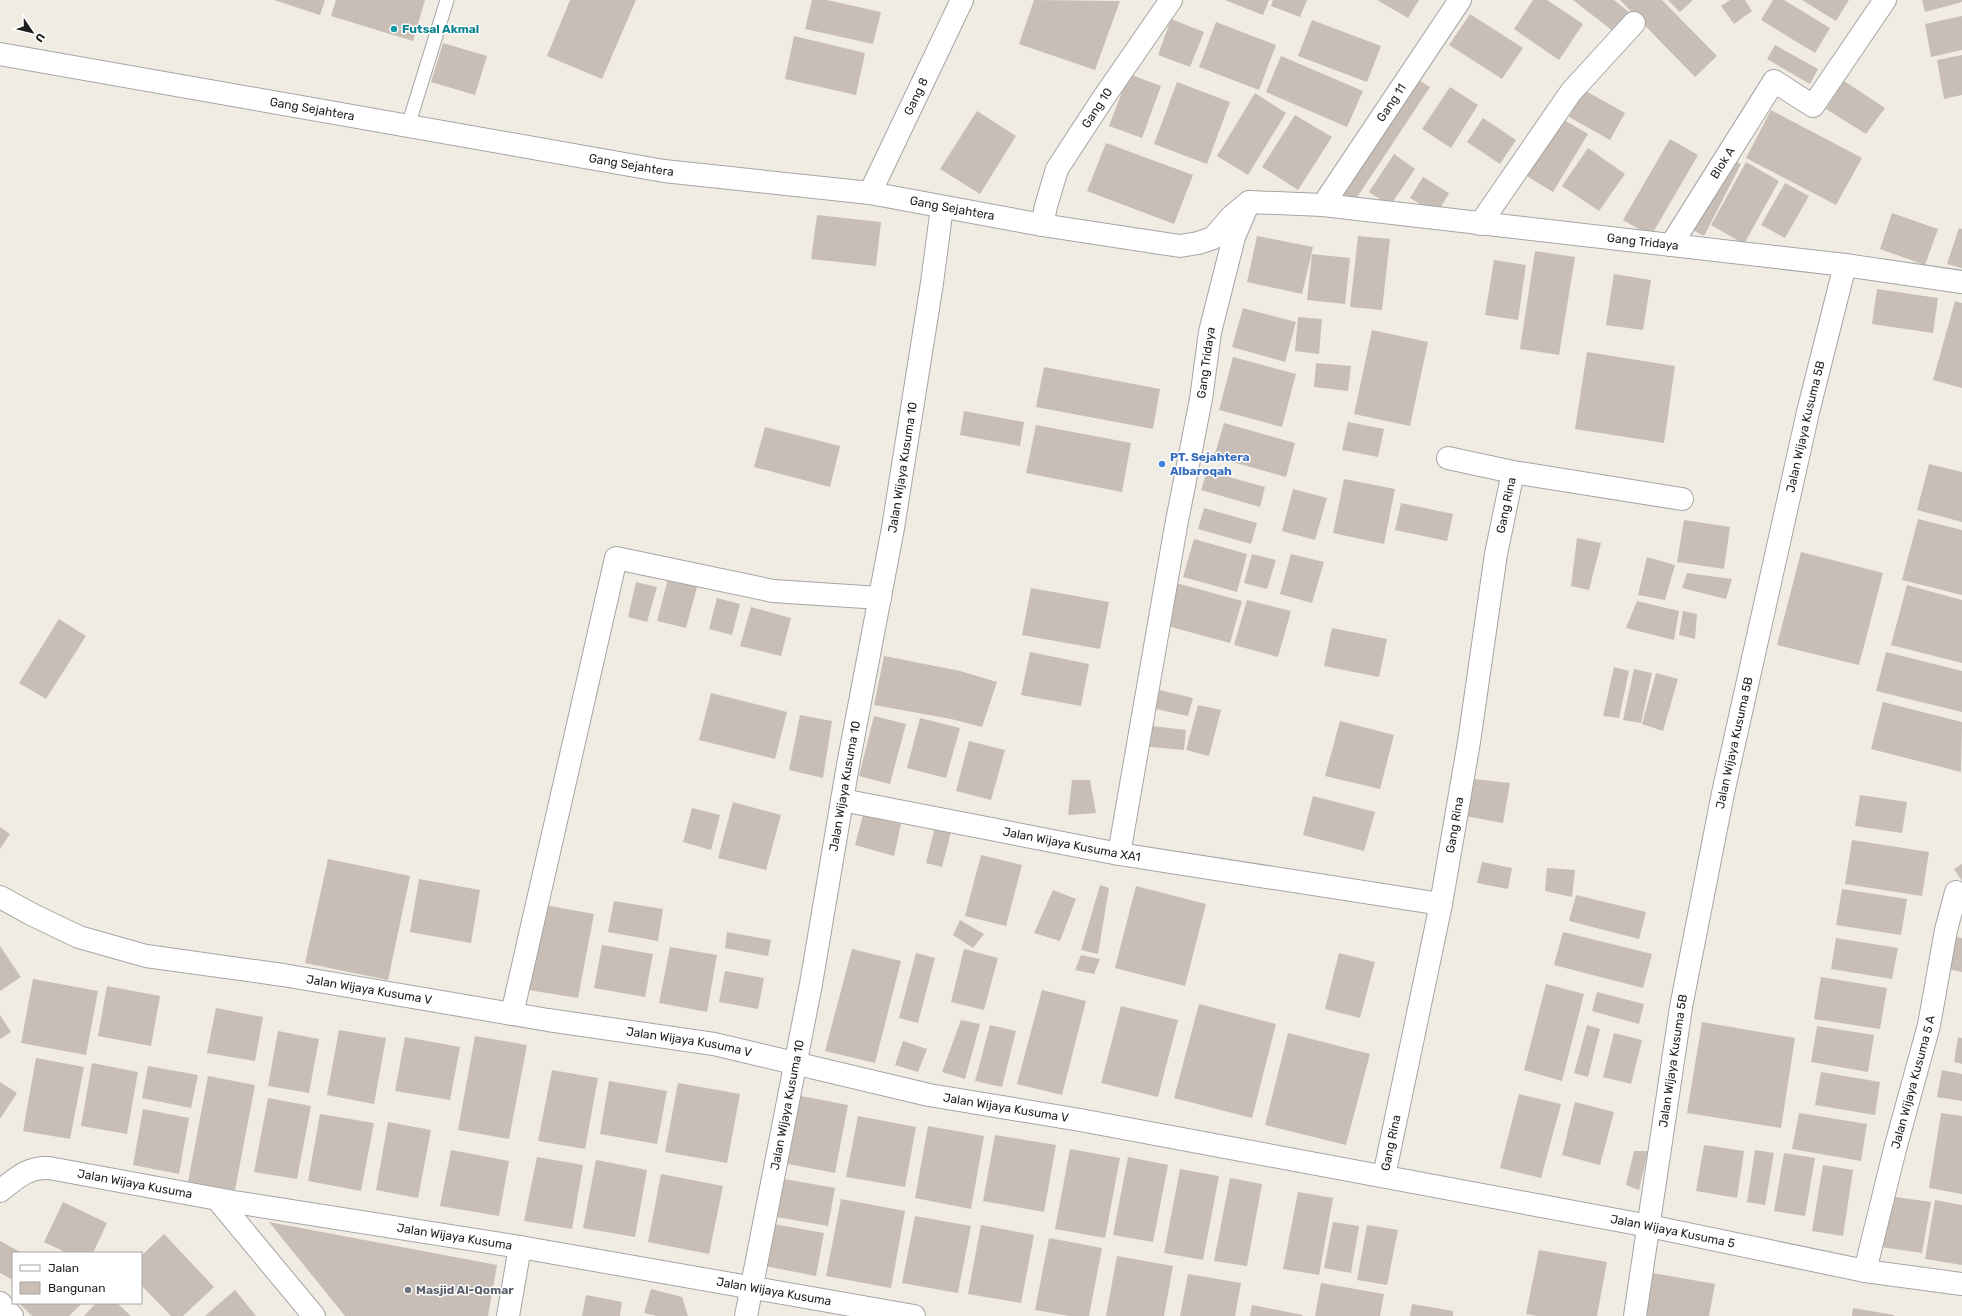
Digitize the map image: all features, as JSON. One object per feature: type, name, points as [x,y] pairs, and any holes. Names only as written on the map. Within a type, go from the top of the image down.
[{"type":"street","name":"Gang 8","points":[[870,193],[962,0]]},
{"type":"street","name":"Gang 10","points":[[1042,226],[1046,206],[1057,170],[1102,100],[1171,0]]},
{"type":"street","name":"Gang 11","points":[[1323,205],[1460,0]]},
{"type":"street","name":"Blok A","points":[[1671,246],[1774,81],[1813,106],[1885,0]]},
{"type":"street","points":[[1480,224],[1571,92],[1634,24]]},
{"type":"street","name":"Gang Sejahtera","points":[[0,54],[664,171],[870,193],[1042,226],[1180,246],[1198,243],[1213,238],[1232,216],[1249,202]]},
{"type":"street","name":"Gang Tridaya","points":[[1119,854],[1176,526],[1201,400],[1210,332],[1234,237],[1249,202],[1323,205],[1845,265],[1962,282]]},
{"type":"street","name":"Jalan Wijaya Kusuma 10","points":[[746,1316],[811,984],[842,800],[893,528],[932,284],[942,206]]},
{"type":"street","name":"Jalan Wijaya Kusuma 5B","points":[[1635,1316],[1681,1007],[1723,793],[1806,420],[1845,265]]},
{"type":"street","points":[[1448,458],[1513,472],[1682,499]]},
{"type":"street","name":"Gang Rina","points":[[1384,1176],[1441,904],[1469,742],[1496,554],[1513,472]]},
{"type":"street","points":[[512,1014],[616,558],[773,591],[880,598]]},
{"type":"street","name":"Jalan Wijaya Kusuma XA1","points":[[842,800],[1119,854],[1302,884],[1441,904]]},
{"type":"street","name":"Jalan Wijaya Kusuma 5 A","points":[[1865,1271],[1895,1149],[1929,1025],[1946,930],[1956,892]]},
{"type":"street","name":"Jalan Wijaya Kusuma V","points":[[0,897],[79,937],[146,956],[283,975],[512,1014],[714,1044],[929,1095],[1080,1120],[1384,1176]]},
{"type":"street","name":"Jalan Wijaya Kusuma","points":[[0,1191],[28,1170],[49,1168],[217,1199],[520,1247],[914,1316]]},
{"type":"street","name":"Jalan Wijaya Kusuma 5","points":[[1384,1176],[1649,1226],[1865,1271],[1962,1284]]},
{"type":"street","points":[[217,1199],[314,1316]]},
{"type":"street","points":[[508,1316],[520,1247]]},
{"type":"street","points":[[0,1303],[12,1316]]},
{"type":"lane","points":[[408,126],[447,0]]},
{"type":"building","points":[[274,0],[325,0],[320,15]]},
{"type":"building","name":"Futsal Akmal","points":[[336,0],[425,0],[413,41],[331,16]]},
{"type":"building","points":[[570,0],[636,0],[602,79],[547,56]]},
{"type":"building","points":[[812,0],[827,0],[881,12],[873,44],[805,29]]},
{"type":"building","points":[[1034,0],[1120,1],[1095,70],[1019,44]]},
{"type":"building","points":[[1225,0],[1269,0],[1263,15]]},
{"type":"building","points":[[1273,0],[1307,0],[1300,17],[1271,6]]},
{"type":"building","points":[[1377,0],[1419,0],[1408,18]]},
{"type":"building","points":[[1533,0],[1547,0],[1583,24],[1559,60],[1514,29]]},
{"type":"building","points":[[1573,0],[1614,0],[1629,12],[1614,32]]},
{"type":"building","points":[[1620,0],[1662,0],[1717,56],[1695,77]]},
{"type":"building","points":[[1668,0],[1693,0],[1680,12]]},
{"type":"building","points":[[1730,0],[1745,0],[1752,11],[1734,24],[1721,6]]},
{"type":"building","points":[[1773,0],[1784,0],[1830,28],[1815,53],[1761,20]]},
{"type":"building","points":[[1802,0],[1849,0],[1836,21]]},
{"type":"building","points":[[1922,0],[1962,0],[1962,2],[1925,12]]},
{"type":"building","points":[[1470,14],[1523,48],[1502,79],[1449,45]]},
{"type":"building","points":[[1962,16],[1962,50],[1931,57],[1925,24]]},
{"type":"building","points":[[1171,19],[1204,32],[1190,67],[1158,55]]},
{"type":"building","points":[[1312,20],[1381,46],[1367,82],[1298,56]]},
{"type":"building","points":[[1216,22],[1276,45],[1259,90],[1199,67]]},
{"type":"building","points":[[794,36],[865,53],[856,95],[785,79]]},
{"type":"building","points":[[443,43],[487,56],[475,95],[431,82]]},
{"type":"building","points":[[1775,45],[1818,69],[1810,84],[1767,59]]},
{"type":"building","points":[[1962,55],[1962,95],[1944,99],[1937,60]]},
{"type":"building","points":[[1281,56],[1363,91],[1347,127],[1266,92]]},
{"type":"building","points":[[1129,74],[1161,86],[1142,138],[1109,126]]},
{"type":"building","points":[[1414,77],[1430,87],[1354,202],[1339,192]]},
{"type":"building","points":[[1844,81],[1885,108],[1866,134],[1826,109]]},
{"type":"building","points":[[1177,82],[1230,102],[1207,164],[1154,144]]},
{"type":"building","points":[[1450,87],[1478,105],[1451,148],[1422,129]]},
{"type":"building","points":[[1584,90],[1625,113],[1610,140],[1569,117]]},
{"type":"building","points":[[1255,93],[1286,113],[1248,175],[1217,156]]},
{"type":"building","points":[[1771,110],[1862,158],[1836,205],[1746,158]]},
{"type":"building","points":[[977,111],[1016,136],[980,194],[940,169]]},
{"type":"building","points":[[1295,115],[1332,137],[1298,190],[1262,167]]},
{"type":"building","points":[[1559,117],[1588,134],[1553,192],[1525,175]]},
{"type":"building","points":[[1483,118],[1516,140],[1500,164],[1467,142]]},
{"type":"building","points":[[1670,139],[1698,155],[1651,236],[1623,220]]},
{"type":"building","points":[[1106,143],[1193,175],[1174,224],[1087,191]]},
{"type":"building","points":[[1588,148],[1625,174],[1599,211],[1562,186]]},
{"type":"building","points":[[1394,154],[1415,169],[1390,206],[1369,192]]},
{"type":"building","points":[[1729,158],[1741,164],[1704,236],[1691,229]]},
{"type":"building","points":[[1746,162],[1779,181],[1744,244],[1711,225]]},
{"type":"building","points":[[1423,177],[1449,193],[1437,214],[1410,198]]},
{"type":"building","points":[[1785,183],[1809,196],[1785,238],[1761,225]]},
{"type":"building","points":[[1892,213],[1938,229],[1925,265],[1880,249]]},
{"type":"building","points":[[817,215],[881,222],[876,266],[811,259]]},
{"type":"building","points":[[1959,228],[1962,229],[1962,268],[1947,264]]},
{"type":"building","points":[[1257,236],[1313,247],[1302,294],[1247,282]]},
{"type":"building","points":[[1358,236],[1390,239],[1382,310],[1350,307]]},
{"type":"building","points":[[1535,251],[1575,257],[1559,355],[1520,349]]},
{"type":"building","points":[[1312,254],[1350,258],[1345,304],[1307,300]]},
{"type":"building","points":[[1494,260],[1526,265],[1518,320],[1485,315]]},
{"type":"building","points":[[1614,274],[1651,280],[1643,330],[1606,325]]},
{"type":"building","points":[[1877,289],[1938,298],[1933,333],[1872,324]]},
{"type":"building","points":[[1955,301],[1962,303],[1962,388],[1933,380]]},
{"type":"building","points":[[1243,308],[1296,322],[1285,362],[1232,347]]},
{"type":"building","points":[[1298,317],[1322,319],[1319,354],[1295,351]]},
{"type":"building","points":[[1372,330],[1428,342],[1410,426],[1354,414]]},
{"type":"building","points":[[1587,352],[1675,366],[1664,443],[1575,429]]},
{"type":"building","points":[[1233,357],[1296,374],[1282,427],[1219,410]]},
{"type":"building","points":[[1316,363],[1351,366],[1348,391],[1314,387]]},
{"type":"building","points":[[1044,367],[1160,389],[1153,429],[1036,407]]},
{"type":"building","points":[[964,411],[1024,422],[1020,446],[960,435]]},
{"type":"building","points":[[1348,422],[1384,429],[1378,457],[1342,450]]},
{"type":"building","points":[[1224,423],[1295,443],[1286,477],[1214,457]]},
{"type":"building","points":[[1036,425],[1131,443],[1122,492],[1026,473]]},
{"type":"building","points":[[765,427],[840,446],[830,487],[754,467]]},
{"type":"building","points":[[1929,464],[1962,472],[1962,522],[1917,510]]},
{"type":"building","points":[[1207,471],[1265,487],[1260,507],[1201,490]]},
{"type":"building","points":[[1344,479],[1395,489],[1384,544],[1333,533]]},
{"type":"building","points":[[1293,489],[1327,498],[1315,540],[1282,531]]},
{"type":"building","points":[[1401,503],[1453,514],[1447,541],[1395,530]]},
{"type":"building","points":[[1204,508],[1257,523],[1251,544],[1198,529]]},
{"type":"building","points":[[1918,519],[1962,530],[1962,595],[1902,580]]},
{"type":"building","points":[[1684,520],[1730,527],[1724,569],[1677,562]]},
{"type":"building","points":[[1577,538],[1601,543],[1589,590],[1571,586]]},
{"type":"building","points":[[1194,539],[1247,554],[1237,592],[1183,577]]},
{"type":"building","points":[[1801,552],[1883,573],[1859,665],[1777,645]]},
{"type":"building","points":[[1252,554],[1276,560],[1267,589],[1244,583]]},
{"type":"building","points":[[1291,554],[1324,562],[1312,603],[1280,594]]},
{"type":"building","points":[[1647,557],[1675,565],[1665,600],[1638,595]]},
{"type":"building","points":[[1687,573],[1732,579],[1726,599],[1682,588]]},
{"type":"building","points":[[669,575],[698,583],[686,628],[657,621]]},
{"type":"building","points":[[636,582],[657,587],[647,622],[628,617]]},
{"type":"building","points":[[1176,583],[1242,601],[1230,643],[1164,625]]},
{"type":"building","points":[[1907,585],[1962,600],[1962,663],[1891,645]]},
{"type":"building","points":[[1031,588],[1109,602],[1100,649],[1022,635]]},
{"type":"building","points":[[717,598],[740,604],[732,635],[709,629]]},
{"type":"building","points":[[1247,600],[1291,611],[1278,657],[1234,645]]},
{"type":"building","points":[[1637,601],[1679,611],[1674,640],[1626,628]]},
{"type":"building","points":[[751,607],[791,618],[781,656],[740,646]]},
{"type":"building","points":[[1683,611],[1697,614],[1695,639],[1679,635]]},
{"type":"building","points":[[59,619],[86,636],[46,699],[19,683]]},
{"type":"building","points":[[1332,628],[1387,639],[1379,677],[1324,666]]},
{"type":"building","points":[[1030,652],[1089,664],[1081,706],[1021,695]]},
{"type":"building","points":[[1886,652],[1962,671],[1962,712],[1876,691]]},
{"type":"building","points":[[884,656],[960,671],[997,682],[982,727],[951,719],[874,705]]},
{"type":"building","points":[[1614,667],[1629,671],[1619,718],[1603,716]]},
{"type":"building","points":[[1634,669],[1652,673],[1641,723],[1623,720]]},
{"type":"building","points":[[1656,673],[1678,679],[1663,731],[1642,724]]},
{"type":"building","points":[[1155,689],[1193,698],[1188,716],[1151,708]]},
{"type":"building","points":[[711,693],[787,712],[775,759],[699,740]]},
{"type":"building","points":[[1883,702],[1962,722],[1961,772],[1871,749]]},
{"type":"building","points":[[1198,705],[1221,710],[1209,756],[1186,750]]},
{"type":"building","points":[[800,715],[832,721],[823,778],[789,770]]},
{"type":"building","points":[[874,716],[906,724],[890,784],[859,776]]},
{"type":"building","points":[[920,718],[960,728],[946,778],[907,768]]},
{"type":"building","points":[[1340,721],[1394,735],[1380,789],[1325,776]]},
{"type":"building","points":[[1152,726],[1186,730],[1184,750],[1150,747]]},
{"type":"building","points":[[969,741],[1005,750],[991,800],[956,791]]},
{"type":"building","points":[[1474,779],[1510,783],[1503,823],[1465,816]]},
{"type":"building","points":[[1072,780],[1090,780],[1096,813],[1068,815]]},
{"type":"building","points":[[1860,795],[1907,802],[1902,833],[1855,826]]},
{"type":"building","points":[[1313,796],[1375,812],[1364,851],[1303,835]]},
{"type":"building","points":[[733,802],[781,815],[766,870],[718,858]]},
{"type":"building","points":[[692,808],[720,815],[711,850],[683,842]]},
{"type":"building","points":[[863,815],[901,824],[894,856],[855,845]]},
{"type":"building","points":[[0,827],[10,834],[0,849]]},
{"type":"building","points":[[935,827],[951,832],[942,867],[926,863]]},
{"type":"building","points":[[1852,840],[1929,852],[1922,896],[1845,884]]},
{"type":"building","points":[[981,855],[1022,865],[1006,926],[965,916]]},
{"type":"building","points":[[328,859],[410,876],[388,980],[305,963]]},
{"type":"building","points":[[1482,862],[1512,868],[1508,889],[1477,883]]},
{"type":"building","points":[[1962,864],[1962,881],[1954,869]]},
{"type":"building","points":[[1547,868],[1575,870],[1572,897],[1545,891]]},
{"type":"building","points":[[419,879],[480,890],[471,943],[410,932]]},
{"type":"building","points":[[1100,885],[1109,888],[1098,954],[1081,950]]},
{"type":"building","points":[[1136,886],[1206,904],[1185,986],[1115,968]]},
{"type":"building","points":[[1842,889],[1907,899],[1901,935],[1836,925]]},
{"type":"building","points":[[1053,890],[1076,899],[1060,941],[1034,933]]},
{"type":"building","points":[[1576,895],[1646,912],[1639,939],[1569,921]]},
{"type":"building","points":[[614,901],[663,909],[658,941],[608,932]]},
{"type":"building","points":[[544,905],[594,914],[578,998],[528,990]]},
{"type":"building","points":[[960,920],[984,934],[973,948],[953,935]]},
{"type":"building","points":[[727,932],[771,940],[768,956],[725,948]]},
{"type":"building","points":[[1563,932],[1652,954],[1643,988],[1554,965]]},
{"type":"building","points":[[1951,936],[1962,938],[1962,972],[1944,968]]},
{"type":"building","points":[[1836,938],[1898,948],[1892,979],[1831,969]]},
{"type":"building","points":[[602,945],[653,954],[645,997],[594,988]]},
{"type":"building","points":[[0,946],[21,977],[0,991]]},
{"type":"building","points":[[670,947],[717,955],[707,1012],[659,1003]]},
{"type":"building","points":[[852,949],[901,961],[875,1063],[825,1051]]},
{"type":"building","points":[[964,949],[998,958],[984,1010],[951,1002]]},
{"type":"building","points":[[916,953],[935,958],[918,1023],[899,1018]]},
{"type":"building","points":[[1339,953],[1375,962],[1360,1018],[1325,1009]]},
{"type":"building","points":[[1081,955],[1100,959],[1094,974],[1075,970]]},
{"type":"building","points":[[725,971],[764,978],[758,1009],[719,1002]]},
{"type":"building","points":[[1821,977],[1887,988],[1880,1029],[1814,1019]]},
{"type":"building","points":[[33,979],[98,991],[86,1055],[21,1043]]},
{"type":"building","points":[[1546,984],[1584,994],[1562,1081],[1524,1070]]},
{"type":"building","points":[[107,986],[160,996],[151,1046],[98,1036]]},
{"type":"building","points":[[1042,990],[1086,1001],[1062,1095],[1017,1084]]},
{"type":"building","points":[[1597,992],[1644,1004],[1639,1024],[1592,1011]]},
{"type":"building","points":[[1199,1004],[1276,1024],[1252,1118],[1174,1098]]},
{"type":"building","points":[[1121,1006],[1178,1020],[1158,1097],[1101,1083]]},
{"type":"building","points":[[216,1008],[263,1017],[255,1061],[207,1053]]},
{"type":"building","points":[[0,1015],[11,1032],[0,1039]]},
{"type":"building","points":[[961,1020],[980,1024],[965,1079],[942,1072]]},
{"type":"building","points":[[1702,1022],[1795,1038],[1781,1128],[1687,1113]]},
{"type":"building","points":[[990,1025],[1016,1031],[1002,1087],[975,1081]]},
{"type":"building","points":[[1587,1025],[1600,1029],[1588,1077],[1574,1073]]},
{"type":"building","points":[[1817,1026],[1874,1035],[1868,1072],[1811,1062]]},
{"type":"building","points":[[339,1030],[386,1038],[374,1104],[327,1095]]},
{"type":"building","points":[[278,1031],[319,1039],[309,1093],[268,1086]]},
{"type":"building","points":[[1288,1033],[1370,1054],[1346,1145],[1265,1125]]},
{"type":"building","points":[[1614,1033],[1642,1040],[1631,1084],[1603,1077]]},
{"type":"building","points":[[475,1036],[527,1045],[509,1139],[458,1130]]},
{"type":"building","points":[[405,1037],[460,1047],[450,1100],[395,1091]]},
{"type":"building","points":[[1958,1037],[1962,1038],[1962,1064],[1954,1062]]},
{"type":"building","points":[[903,1041],[927,1049],[918,1072],[895,1065]]},
{"type":"building","points":[[36,1058],[84,1067],[70,1139],[23,1131]]},
{"type":"building","points":[[92,1063],[138,1072],[127,1134],[81,1126]]},
{"type":"building","points":[[148,1066],[198,1075],[191,1108],[142,1098]]},
{"type":"building","points":[[552,1070],[598,1078],[585,1149],[538,1141]]},
{"type":"building","points":[[1942,1070],[1962,1074],[1962,1101],[1937,1097]]},
{"type":"building","points":[[1821,1072],[1880,1082],[1875,1115],[1815,1105]]},
{"type":"building","points":[[208,1076],[255,1085],[235,1190],[188,1182]]},
{"type":"building","points":[[609,1081],[667,1091],[657,1144],[600,1134]]},
{"type":"building","points":[[0,1082],[17,1093],[0,1119]]},
{"type":"building","points":[[678,1083],[740,1094],[727,1163],[665,1152]]},
{"type":"building","points":[[791,1094],[848,1105],[835,1173],[778,1162]]},
{"type":"building","points":[[1519,1094],[1561,1104],[1541,1178],[1500,1168]]},
{"type":"building","points":[[268,1098],[311,1106],[297,1179],[254,1172]]},
{"type":"building","points":[[1575,1102],[1614,1112],[1600,1165],[1562,1155]]},
{"type":"building","points":[[143,1109],[189,1118],[179,1174],[133,1165]]},
{"type":"building","points":[[1799,1113],[1867,1124],[1861,1161],[1792,1149]]},
{"type":"building","points":[[1941,1113],[1962,1116],[1962,1194],[1929,1188]]},
{"type":"building","points":[[320,1114],[374,1123],[361,1191],[308,1181]]},
{"type":"building","points":[[858,1116],[916,1127],[905,1187],[846,1177]]},
{"type":"building","points":[[388,1122],[431,1130],[418,1198],[376,1190]]},
{"type":"building","points":[[928,1126],[984,1136],[971,1209],[915,1198]]},
{"type":"building","points":[[995,1135],[1056,1145],[1044,1212],[983,1201]]},
{"type":"building","points":[[1704,1145],[1744,1151],[1737,1198],[1696,1191]]},
{"type":"building","points":[[1070,1149],[1120,1158],[1105,1238],[1055,1229]]},
{"type":"building","points":[[451,1150],[509,1161],[499,1216],[440,1206]]},
{"type":"building","points":[[1755,1150],[1774,1153],[1765,1205],[1747,1202]]},
{"type":"building","points":[[1634,1151],[1648,1151],[1639,1190],[1626,1185]]},
{"type":"building","points":[[1784,1153],[1815,1158],[1805,1216],[1774,1211]]},
{"type":"building","points":[[537,1157],[583,1165],[572,1229],[524,1221]]},
{"type":"building","points":[[1128,1157],[1168,1165],[1153,1242],[1113,1235]]},
{"type":"building","points":[[596,1160],[647,1170],[635,1237],[583,1228]]},
{"type":"building","points":[[1823,1165],[1853,1170],[1843,1236],[1812,1231]]},
{"type":"building","points":[[1180,1169],[1219,1176],[1203,1260],[1164,1253]]},
{"type":"building","points":[[661,1174],[723,1186],[709,1254],[648,1242]]},
{"type":"building","points":[[778,1178],[835,1188],[828,1226],[771,1216]]},
{"type":"building","points":[[1230,1178],[1262,1184],[1247,1266],[1214,1261]]},
{"type":"building","points":[[1298,1192],[1333,1198],[1319,1275],[1283,1269]]},
{"type":"building","points":[[1889,1196],[1931,1202],[1922,1253],[1881,1247]]},
{"type":"building","points":[[841,1199],[905,1211],[891,1288],[826,1276]]},
{"type":"building","points":[[1935,1200],[1962,1205],[1962,1265],[1925,1259]]},
{"type":"building","points":[[63,1202],[107,1223],[93,1252],[65,1252],[44,1242]]},
{"type":"building","points":[[915,1216],[971,1226],[958,1293],[902,1283]]},
{"type":"building","name":"Masjid Al-Qomar","points":[[269,1222],[497,1265],[488,1316],[345,1316]]},
{"type":"building","points":[[1333,1222],[1359,1226],[1351,1273],[1324,1268]]},
{"type":"building","points":[[768,1223],[824,1233],[816,1276],[760,1265]]},
{"type":"building","points":[[981,1225],[1034,1235],[1021,1303],[968,1294]]},
{"type":"building","points":[[1367,1225],[1398,1230],[1387,1285],[1357,1280]]},
{"type":"building","points":[[164,1234],[214,1287],[183,1316],[171,1316],[142,1286],[142,1255]]},
{"type":"building","points":[[1049,1238],[1102,1248],[1089,1316],[1069,1316],[1035,1310]]},
{"type":"building","points":[[0,1241],[20,1252],[12,1252],[11,1279],[0,1273]]},
{"type":"building","points":[[1539,1250],[1607,1262],[1597,1316],[1537,1316],[1526,1314]]},
{"type":"building","points":[[1117,1256],[1173,1266],[1164,1316],[1106,1316]]},
{"type":"building","points":[[1653,1273],[1715,1284],[1709,1316],[1646,1316]]},
{"type":"building","points":[[1188,1274],[1241,1283],[1235,1316],[1180,1316]]},
{"type":"building","points":[[1321,1283],[1384,1294],[1380,1316],[1315,1316]]},
{"type":"building","points":[[651,1289],[682,1297],[688,1316],[657,1316],[644,1313]]},
{"type":"building","points":[[235,1290],[256,1316],[205,1316]]},
{"type":"building","points":[[586,1295],[622,1302],[620,1316],[582,1316]]},
{"type":"building","points":[[20,1304],[81,1304],[69,1316],[32,1316]]},
{"type":"building","points":[[95,1304],[118,1304],[131,1316],[84,1316]]},
{"type":"building","points":[[1412,1304],[1453,1311],[1453,1316],[1410,1316]]},
{"type":"building","points":[[1252,1305],[1303,1315],[1250,1316]]},
{"type":"building","points":[[1853,1308],[1894,1315],[1894,1316],[1852,1316]]},
{"type":"place","name":"Futsal Akmal","points":[[394,29]]},
{"type":"place","name":"PT. Sejahtera Albaroqah","points":[[1162,464]]},
{"type":"place","name":"Masjid Al-Qomar","points":[[408,1290]]}]
